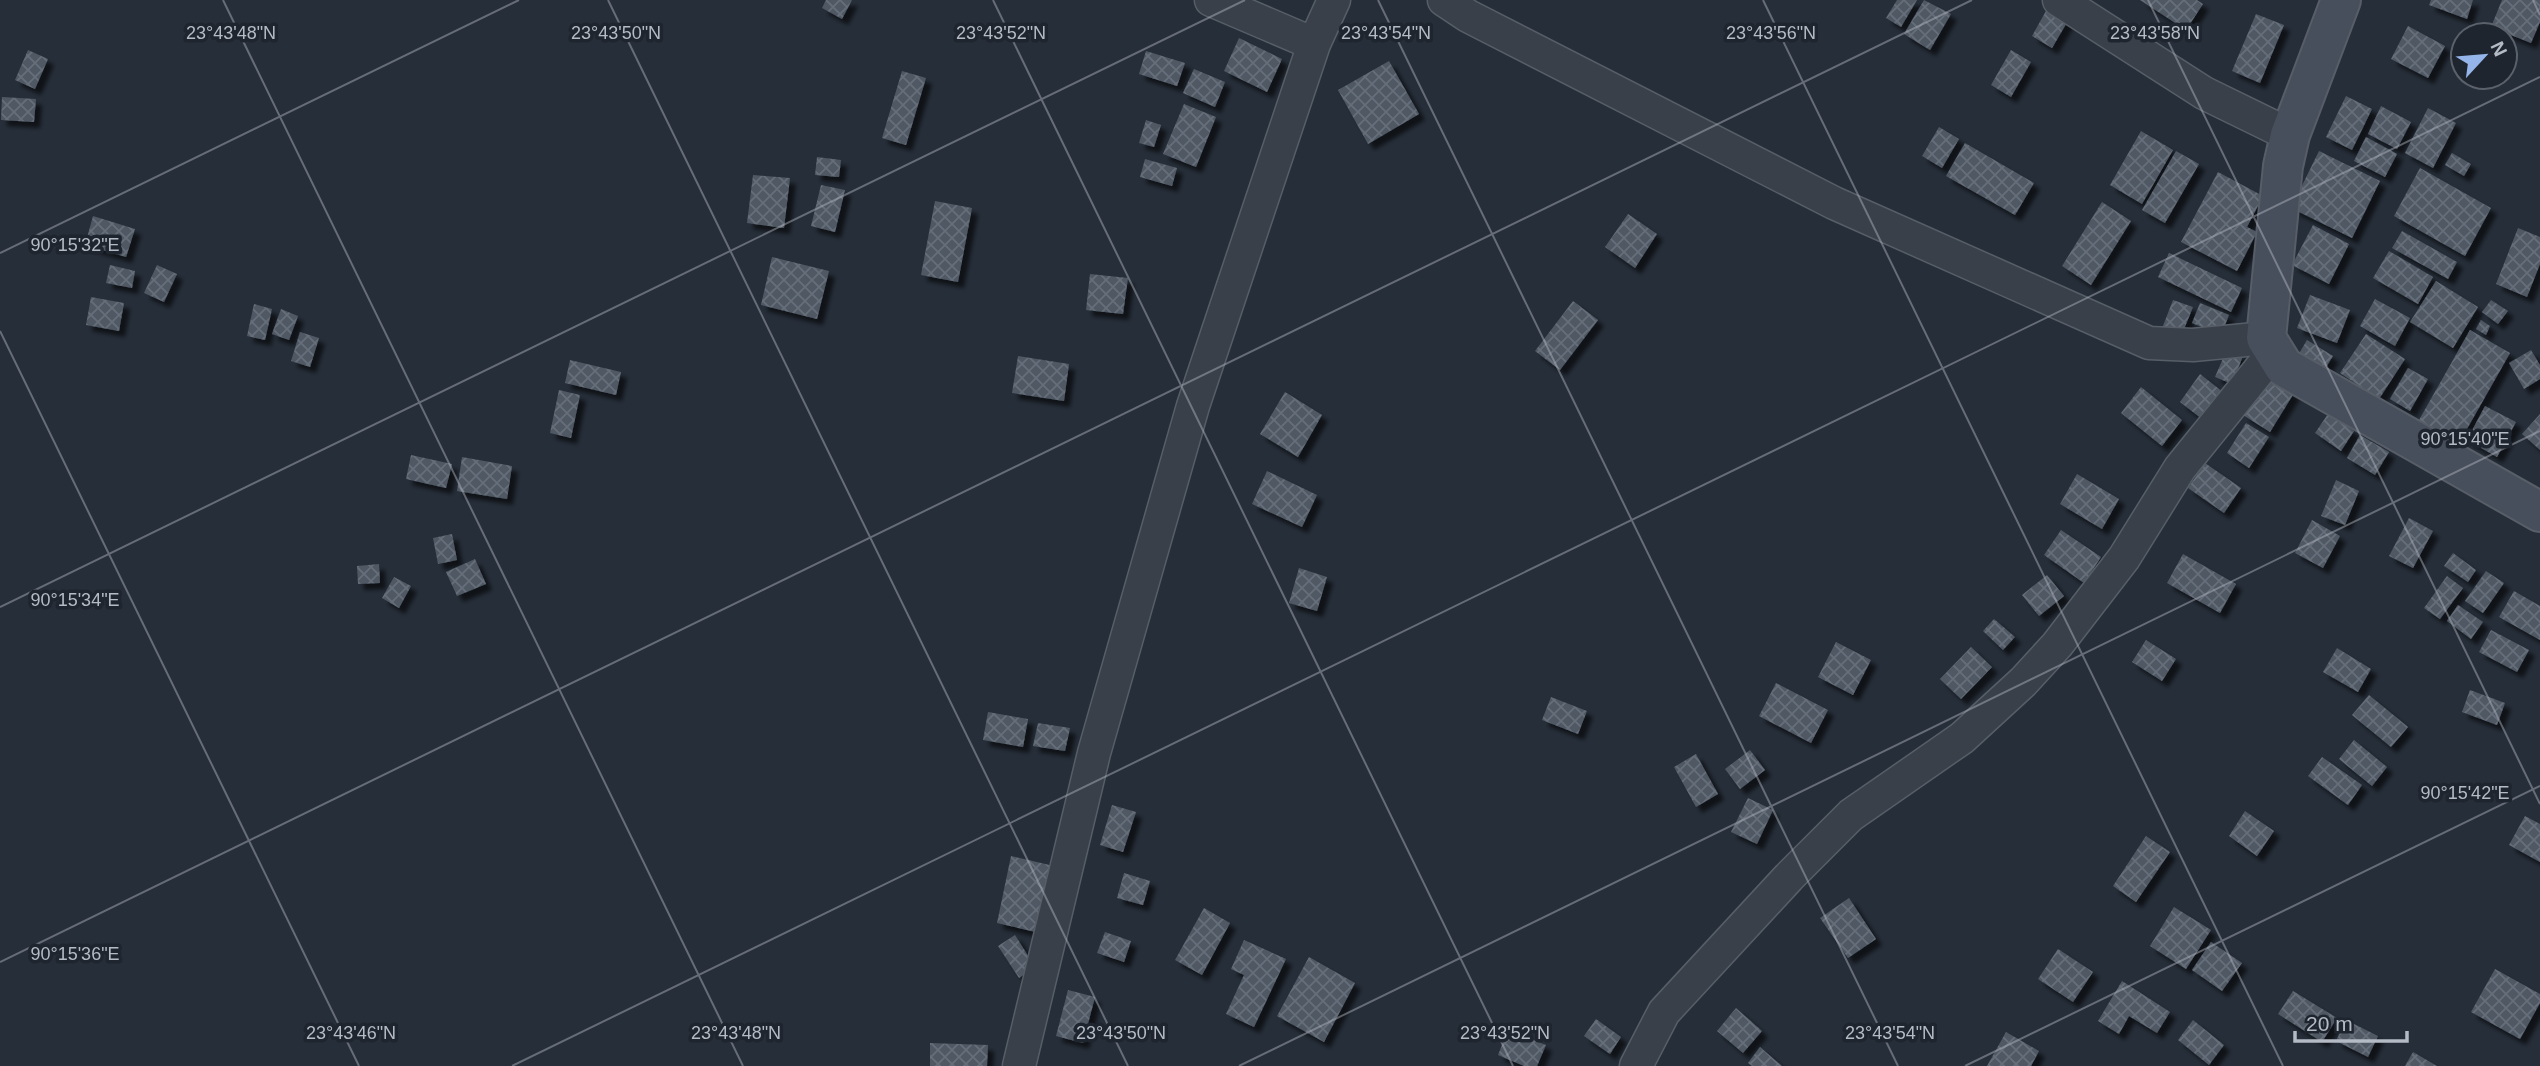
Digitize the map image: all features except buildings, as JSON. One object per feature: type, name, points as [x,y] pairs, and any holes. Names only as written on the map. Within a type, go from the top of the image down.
[{"type":"main road","points":[[2340,0],[2290,135],[2283,166],[2269,346],[2284,367],[2540,512]]},
{"type":"street","points":[[1211,0],[1314,44]]},
{"type":"street","points":[[1019,1066],[1094,753],[1182,446],[1314,44],[1334,0]]},
{"type":"street","points":[[1444,0],[1468,16],[1834,204],[2149,343],[2269,346]]},
{"type":"street","points":[[2059,0],[2204,93],[2290,135]]},
{"type":"street","points":[[1636,1066],[1664,1013],[1851,815],[1962,738],[2023,682],[2057,645],[2123,558],[2180,468],[2269,346]]}]
